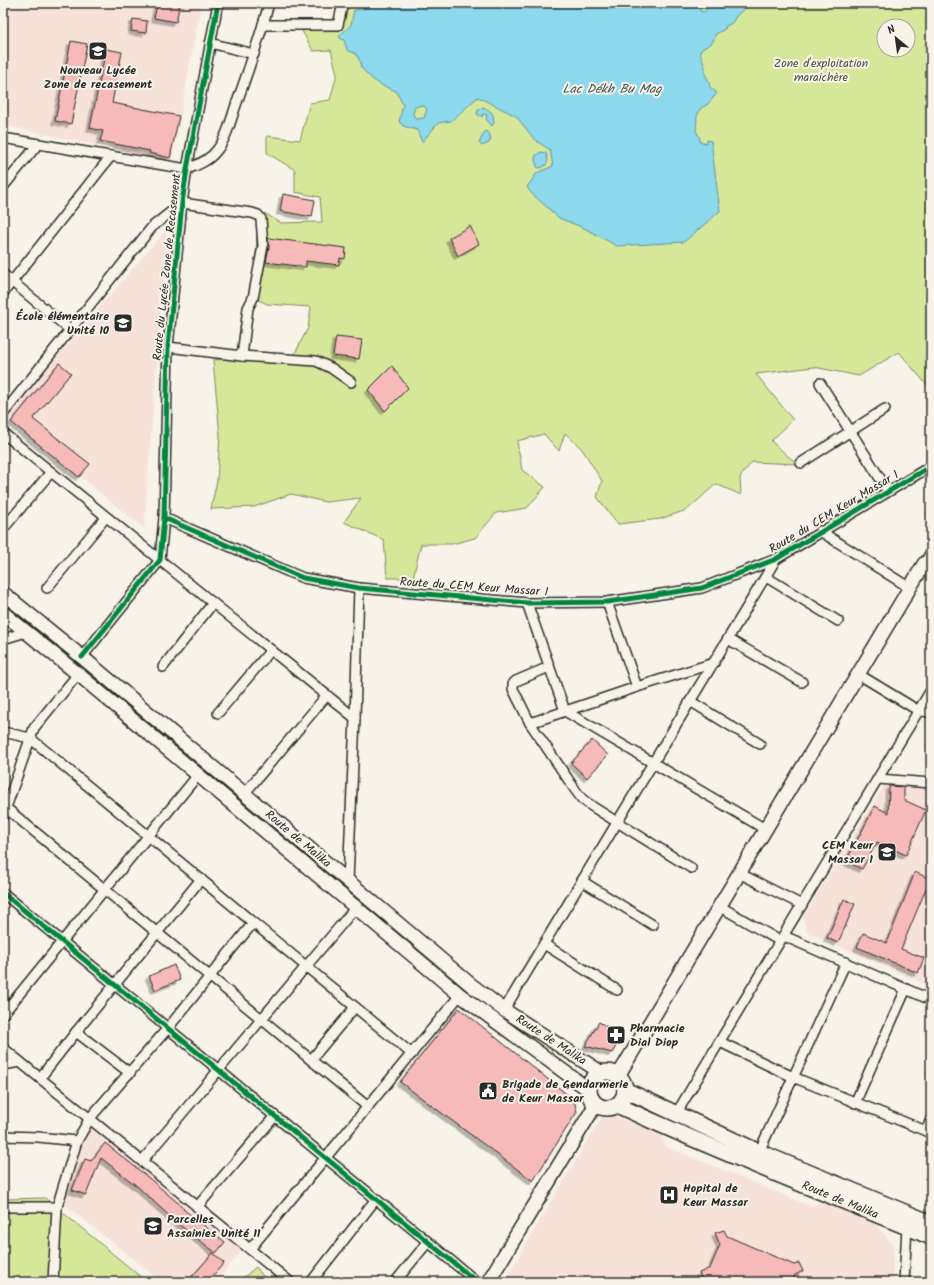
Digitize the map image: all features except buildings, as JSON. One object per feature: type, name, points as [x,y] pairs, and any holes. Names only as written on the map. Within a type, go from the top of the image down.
[{"type":"main road","points":[[618,1076],[910,588],[928,564]]},
{"type":"main road","name":"Route de Malika","points":[[3,593],[470,984],[504,1010],[602,1073]]},
{"type":"main road","name":"Route de Malika","points":[[3,613],[78,674],[460,995],[589,1090]]},
{"type":"main road","points":[[602,1073],[613,1073],[618,1076],[622,1080],[625,1090],[624,1096],[617,1105],[607,1108],[596,1104],[592,1100],[589,1090],[593,1079],[602,1073]]},
{"type":"main road","name":"Route de Malika","points":[[625,1090],[759,1152],[931,1223]]},
{"type":"main road","points":[[488,1282],[596,1104]]},
{"type":"main road","name":"Route de Malika","points":[[617,1105],[772,1173],[931,1237]]},
{"type":"street","name":"Route du Lycée Zone de Recasement","points":[[160,560],[164,518],[168,346],[182,202],[218,3]]},
{"type":"street","points":[[3,138],[187,169],[201,164],[211,157],[217,150],[226,134],[254,54],[269,3]]},
{"type":"street","points":[[263,25],[338,25],[344,3]]},
{"type":"street","points":[[210,43],[254,54]]},
{"type":"street","points":[[3,186],[38,144]]},
{"type":"street","points":[[3,293],[111,156]]},
{"type":"street","points":[[3,414],[152,228],[182,202],[252,213],[258,215],[261,219],[263,246],[253,298],[248,308],[242,356]]},
{"type":"street","points":[[3,274],[70,330]]},
{"type":"street","points":[[168,346],[242,356],[316,361],[332,368],[351,382]]},
{"type":"street","points":[[820,383],[888,491]]},
{"type":"street","points":[[801,463],[885,409]]},
{"type":"street","points":[[3,433],[355,718]]},
{"type":"street","name":"Route du CEM Keur Massar 1","points":[[164,518],[303,578],[359,588],[527,603],[607,602],[702,588],[776,559],[820,531],[931,466]]},
{"type":"street","points":[[3,529],[51,472]]},
{"type":"street","points":[[48,588],[106,517]]},
{"type":"street","points":[[820,531],[910,588]]},
{"type":"street","points":[[928,564],[931,552]]},
{"type":"street","points":[[504,1010],[776,559]]},
{"type":"street","points":[[82,658],[160,560]]},
{"type":"street","points":[[766,577],[838,620]]},
{"type":"street","points":[[348,881],[359,588]]},
{"type":"street","points":[[607,602],[637,686]]},
{"type":"street","points":[[163,667],[213,603]]},
{"type":"street","points":[[527,603],[565,711],[765,829]]},
{"type":"street","points":[[3,639],[26,632]]},
{"type":"street","points":[[728,639],[802,682]]},
{"type":"street","points":[[218,713],[271,650]]},
{"type":"street","points":[[530,723],[637,686],[714,663]]},
{"type":"street","points":[[550,667],[516,681],[513,684],[514,692],[530,723],[576,791],[593,807],[691,868]]},
{"type":"street","points":[[78,674],[34,728],[4,812],[105,890],[368,1107]]},
{"type":"street","points":[[858,674],[918,711],[931,712]]},
{"type":"street","points":[[676,1114],[931,690]]},
{"type":"street","points":[[244,794],[327,695]]},
{"type":"street","points":[[690,702],[760,744]]},
{"type":"street","points":[[3,732],[30,738],[412,1054]]},
{"type":"street","points":[[3,1014],[198,775]]},
{"type":"street","points":[[878,779],[931,783]]},
{"type":"street","points":[[739,873],[802,905]]},
{"type":"street","points":[[40,1078],[201,880]]},
{"type":"street","points":[[582,881],[654,926]]},
{"type":"street","points":[[3,893],[477,1282]]},
{"type":"street","points":[[719,906],[782,938],[846,962],[931,1000]]},
{"type":"street","points":[[142,1161],[356,907]]},
{"type":"street","points":[[53,1282],[58,1208],[77,1141],[90,1118],[168,1028],[253,922]]},
{"type":"street","points":[[544,944],[617,990]]},
{"type":"street","points":[[759,1152],[846,962]]},
{"type":"street","points":[[856,1103],[906,989]]},
{"type":"street","points":[[250,1249],[460,995]]},
{"type":"street","points":[[311,1060],[355,1007]]},
{"type":"street","points":[[76,1032],[130,1073]]},
{"type":"street","points":[[720,1042],[793,1077],[929,1132],[931,1119]]},
{"type":"street","points":[[3,1048],[290,1282]]},
{"type":"street","points":[[3,1065],[20,1062]]},
{"type":"street","points":[[198,1207],[275,1116]]},
{"type":"street","points":[[3,1136],[38,1136],[77,1141]]},
{"type":"street","points":[[311,1282],[376,1200]]},
{"type":"street","points":[[3,1207],[58,1208]]},
{"type":"street","points":[[904,1282],[907,1227]]},
{"type":"street","points":[[395,1282],[428,1242]]},
{"type":"shaded area","name":"Nouveau Lycée Zone de recasement","points":[[3,3],[201,3],[172,162],[3,125]]},
{"type":"shaded area","name":"École élémentaire Unité 10","points":[[167,229],[144,528],[5,417]]},
{"type":"shaded area","name":"CEM Keur Massar 1","points":[[886,783],[931,786],[931,987],[807,932],[803,917]]},
{"type":"shaded area","name":"Hopital de Keur Massar","points":[[604,1113],[658,1132],[667,1147],[810,1206],[827,1201],[875,1223],[893,1245],[893,1282],[504,1282]]},
{"type":"shaded area","name":"Parcelles Assainies Unité 11","points":[[88,1125],[243,1249],[216,1282],[162,1282],[63,1203]]},
{"type":"green space","name":"Zone d'exploitation maraichère","points":[[342,3],[931,3],[931,390],[899,352],[859,376],[814,367],[756,374],[793,420],[771,441],[797,464],[752,462],[740,477],[741,495],[716,484],[687,510],[660,519],[618,524],[597,497],[602,481],[582,449],[565,433],[559,451],[544,434],[517,441],[522,470],[545,487],[527,508],[496,513],[475,538],[452,544],[421,544],[413,578],[387,578],[384,540],[344,522],[361,498],[326,502],[291,494],[254,507],[211,509],[217,480],[220,436],[213,360],[294,355],[308,328],[311,307],[267,304],[255,298],[257,225],[264,213],[281,223],[322,222],[320,197],[295,192],[295,170],[267,153],[267,136],[300,140],[310,103],[330,100],[337,74],[331,50],[313,51],[301,29],[329,29]]},
{"type":"green space","points":[[45,1198],[147,1282],[3,1282],[3,1199]]},
{"type":"green space","points":[[256,1267],[268,1282],[238,1282]]},
{"type":"water","name":"Lac Dékh Bu Mag","points":[[365,3],[700,3],[700,11],[704,12],[708,7],[705,3],[751,3],[737,15],[732,23],[716,34],[712,43],[702,49],[700,53],[705,67],[705,74],[710,83],[709,86],[717,93],[708,104],[701,108],[697,116],[696,131],[700,138],[700,142],[706,143],[707,140],[711,141],[720,211],[684,242],[617,246],[584,228],[559,218],[531,193],[527,187],[537,173],[553,166],[550,150],[535,140],[516,116],[478,97],[451,121],[438,123],[422,142],[417,130],[403,126],[399,122],[403,105],[396,91],[385,87],[368,75],[360,66],[361,63],[356,54],[347,50],[344,40],[339,36],[351,25],[354,10],[363,9]],"holes":[[[422,105],[427,109],[424,118],[416,119],[413,114],[415,107]]]},
{"type":"water","points":[[483,107],[491,111],[493,114],[494,123],[492,126],[486,119],[487,115],[483,114],[482,117],[477,114],[478,110]]},
{"type":"water","points":[[485,131],[489,133],[491,139],[489,143],[482,146],[479,143]]},
{"type":"water","points":[[541,152],[546,153],[548,161],[545,166],[540,168],[537,167],[535,159],[536,155]]},
{"type":"cycle path","points":[[82,657],[160,560],[164,518],[168,347],[182,203],[218,3]]},
{"type":"cycle path","points":[[164,518],[303,578],[359,588],[527,603],[607,602],[702,588],[776,559],[931,466]]},
{"type":"cycle path","points":[[3,893],[477,1282]]},
{"type":"place","name":"Nouveau Lycée Zone de recasement","points":[[98,51]]},
{"type":"place","name":"École élémentaire Unité 10","points":[[123,323]]},
{"type":"place","name":"CEM Keur Massar 1","points":[[887,852]]},
{"type":"place","name":"Pharmacie Dial Diop","points":[[616,1035]]},
{"type":"place","name":"Brigade de Gendarmerie de Keur Massar","points":[[488,1091]]},
{"type":"place","name":"Hopital de Keur Massar","points":[[669,1195]]},
{"type":"place","name":"Parcelles Assainies Unité 11","points":[[153,1226]]}]
